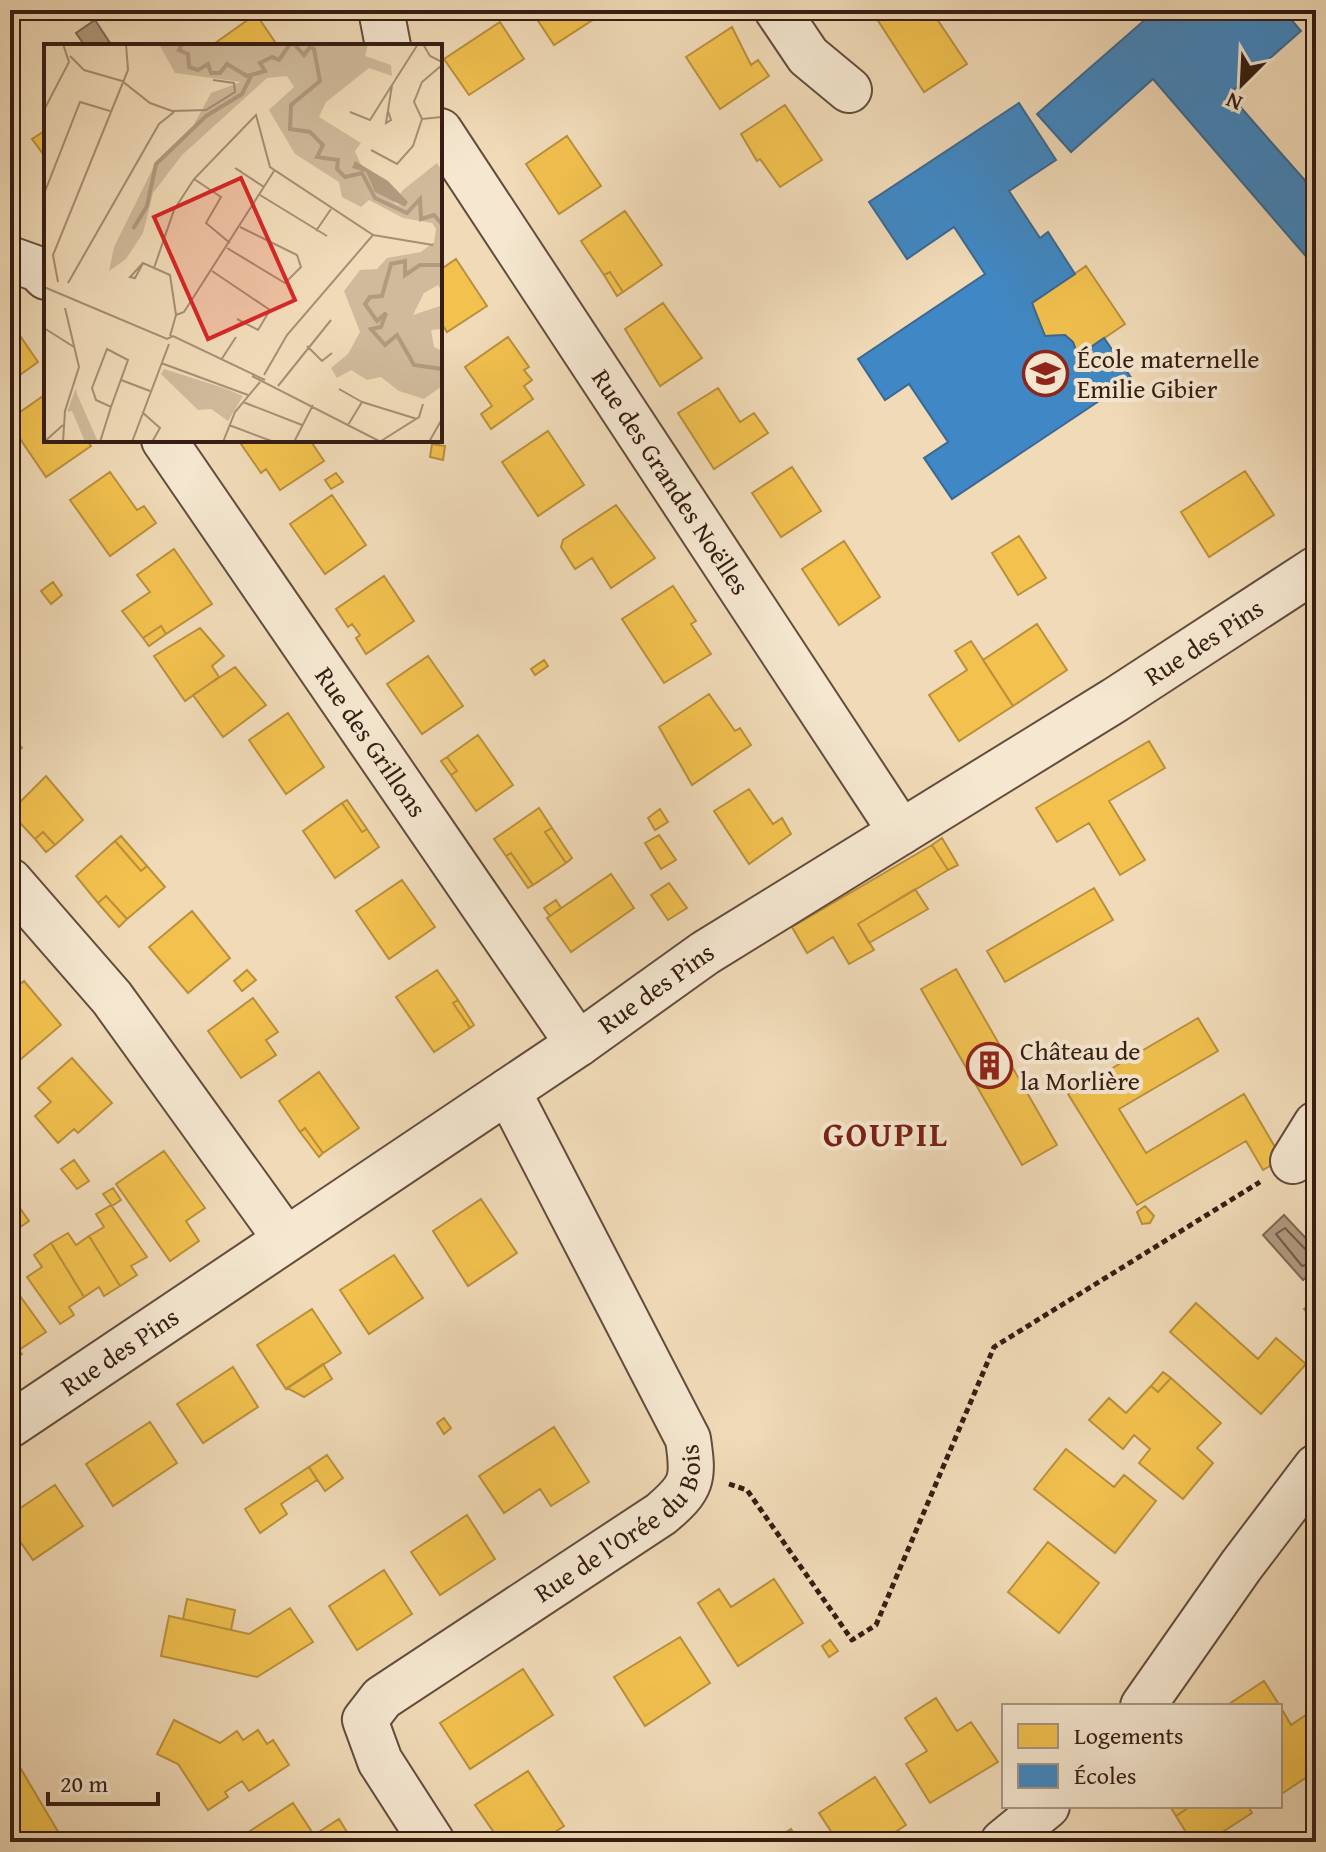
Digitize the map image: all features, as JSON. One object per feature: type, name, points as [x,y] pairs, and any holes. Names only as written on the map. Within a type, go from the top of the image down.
[{"type":"street","points":[[385,10],[382,15],[388,44]]},
{"type":"street","points":[[777,10],[808,56],[849,90]]},
{"type":"street","name":"Rue des Grandes Noëlles","points":[[442,134],[901,832]]},
{"type":"street","points":[[10,259],[38,269],[44,275]]},
{"type":"street","name":"Rue des Grillons","points":[[165,442],[578,1044]]},
{"type":"street","name":"Rue des Pins","points":[[10,1425],[578,1044],[705,953],[1316,569]]},
{"type":"street","points":[[10,881],[112,998],[285,1238]]},
{"type":"street","name":"Rue de l'Orée du Bois","points":[[432,1842],[380,1761],[365,1720],[382,1698],[661,1514],[683,1495],[693,1473],[688,1439],[508,1091]]},
{"type":"street","points":[[1293,1161],[1316,1124]]},
{"type":"street","points":[[1144,1704],[1241,1566],[1316,1467]]},
{"type":"street","points":[[1003,1842],[1045,1808]]},
{"type":"path","points":[[693,1473],[747,1490],[852,1640],[876,1625],[994,1347],[1293,1161]]},
{"type":"water","points":[[95,20],[111,44],[84,44],[76,33]]},
{"type":"water","points":[[1284,1215],[1316,1249],[1316,1268],[1303,1280],[1263,1235]]},
{"type":"building: Logements","points":[[531,10],[608,10],[554,45]]},
{"type":"building: Logements","points":[[891,10],[931,10],[967,64],[924,92],[877,19]]},
{"type":"building: Logements","points":[[256,14],[275,42],[272,44],[214,44]]},
{"type":"building: Logements","points":[[500,22],[524,59],[469,95],[444,59]]},
{"type":"building: Logements","points":[[732,27],[751,65],[758,60],[769,76],[720,109],[686,57]]},
{"type":"building: Logements","points":[[785,105],[822,160],[780,187],[760,159],[757,161],[741,134]]},
{"type":"building: Logements","points":[[44,131],[44,155],[32,139]]},
{"type":"building: Logements","points":[[567,136],[601,186],[559,214],[526,164]]},
{"type":"building: Logements","points":[[625,211],[662,265],[623,292],[610,272],[604,275],[581,241]]},
{"type":"building: Logements","points":[[456,259],[487,306],[447,332],[442,324],[442,269]]},
{"type":"building: Logements","points":[[1086,266],[1125,324],[1078,356],[1073,342],[1065,335],[1045,336],[1032,303]]},
{"type":"building: Logements","points":[[610,272],[623,292],[617,296],[604,275]]},
{"type":"building: Logements","points":[[663,303],[702,358],[660,386],[625,329]]},
{"type":"building: Logements","points":[[10,321],[38,362],[10,382]]},
{"type":"building: Logements","points":[[508,337],[529,367],[524,370],[532,380],[524,386],[533,399],[491,429],[481,414],[492,406],[465,367]]},
{"type":"building: Logements","points":[[718,388],[740,422],[754,413],[768,433],[714,469],[678,413]]},
{"type":"building: Logements","points":[[44,395],[44,442],[88,442],[91,446],[46,477],[10,424],[10,419]]},
{"type":"building: Logements","points":[[548,431],[584,485],[538,516],[502,462]]},
{"type":"building: Logements","points":[[311,442],[324,461],[280,490],[266,469],[261,473],[241,444]]},
{"type":"building: Logements","points":[[432,444],[445,446],[443,460],[430,457]]},
{"type":"building: Logements","points":[[792,467],[821,511],[781,537],[752,493]]},
{"type":"building: Logements","points":[[1245,471],[1274,515],[1209,557],[1181,512]]},
{"type":"building: Logements","points":[[110,472],[137,510],[144,506],[156,523],[110,556],[70,500]]},
{"type":"building: Logements","points":[[336,473],[343,482],[331,489],[325,480]]},
{"type":"building: Logements","points":[[332,495],[366,545],[325,574],[290,524]]},
{"type":"building: Logements","points":[[616,505],[655,558],[611,588],[592,558],[575,569],[561,547],[563,540]]},
{"type":"building: Logements","points":[[1019,536],[1046,578],[1018,595],[992,553]]},
{"type":"building: Logements","points":[[844,541],[880,597],[839,625],[802,569]]},
{"type":"building: Logements","points":[[174,549],[212,604],[166,634],[161,626],[143,638],[122,611],[150,592],[137,575]]},
{"type":"building: Logements","points":[[384,576],[414,621],[366,654],[356,638],[360,635],[352,624],[348,627],[336,609]]},
{"type":"building: Logements","points":[[53,582],[62,595],[51,604],[41,591]]},
{"type":"building: Logements","points":[[673,586],[696,621],[691,624],[711,654],[664,683],[622,619]]},
{"type":"building: Logements","points":[[1037,624],[1067,670],[1013,706],[983,660]]},
{"type":"building: Logements","points":[[161,626],[166,634],[149,646],[143,638]]},
{"type":"building: Logements","points":[[200,628],[224,656],[212,666],[219,677],[185,701],[154,656]]},
{"type":"building: Logements","points":[[971,641],[1013,706],[959,741],[929,695],[967,670],[955,651]]},
{"type":"building: Logements","points":[[428,656],[463,706],[422,734],[387,684]]},
{"type":"building: Logements","points":[[544,660],[548,666],[535,675],[531,669]]},
{"type":"building: Logements","points":[[235,667],[266,705],[223,737],[193,695]]},
{"type":"building: Logements","points":[[709,694],[735,731],[740,728],[751,745],[692,785],[659,727]]},
{"type":"building: Logements","points":[[288,713],[324,767],[286,794],[249,740]]},
{"type":"building: Logements","points":[[10,734],[22,748],[10,758]]},
{"type":"building: Logements","points":[[478,735],[513,785],[476,811],[451,775],[457,771],[447,757]]},
{"type":"building: Logements","points":[[1149,741],[1165,768],[1109,801],[1145,860],[1120,875],[1089,823],[1057,842],[1036,808]]},
{"type":"building: Logements","points":[[447,757],[457,771],[451,775],[441,761]]},
{"type":"building: Logements","points":[[46,776],[83,820],[55,845],[43,832],[35,839],[10,812]]},
{"type":"building: Logements","points":[[749,789],[773,824],[782,818],[791,834],[749,864],[714,811]]},
{"type":"building: Logements","points":[[347,800],[367,829],[362,832],[342,803]]},
{"type":"building: Logements","points":[[342,803],[362,832],[367,829],[379,847],[335,878],[303,831]]},
{"type":"building: Logements","points":[[539,808],[552,828],[545,832],[566,863],[533,885],[511,853],[506,856],[494,839]]},
{"type":"building: Logements","points":[[660,809],[668,822],[655,830],[648,818]]},
{"type":"building: Logements","points":[[552,828],[572,858],[566,863],[545,832]]},
{"type":"building: Logements","points":[[43,832],[55,845],[46,852],[35,839]]},
{"type":"building: Logements","points":[[659,835],[676,860],[661,869],[645,843]]},
{"type":"building: Logements","points":[[121,836],[147,866],[141,871],[115,841]]},
{"type":"building: Logements","points":[[942,838],[958,865],[948,870],[932,845]]},
{"type":"building: Logements","points":[[115,841],[141,871],[147,866],[165,887],[127,919],[106,896],[98,903],[76,876]]},
{"type":"building: Logements","points":[[932,845],[948,870],[858,924],[874,950],[849,964],[833,937],[807,953],[792,927]]},
{"type":"building: Logements","points":[[511,853],[533,885],[528,888],[506,856]]},
{"type":"building: Logements","points":[[611,874],[634,908],[571,952],[547,918]]},
{"type":"building: Logements","points":[[402,880],[435,927],[389,959],[356,911]]},
{"type":"building: Logements","points":[[669,883],[687,908],[668,920],[651,895]]},
{"type":"building: Logements","points":[[1094,888],[1113,920],[1005,982],[987,951]]},
{"type":"building: Logements","points":[[915,889],[928,909],[869,943],[858,924]]},
{"type":"building: Logements","points":[[106,896],[127,919],[119,927],[98,903]]},
{"type":"building: Logements","points":[[556,900],[561,908],[550,916],[544,908]]},
{"type":"building: Logements","points":[[192,911],[230,958],[188,993],[149,947]]},
{"type":"building: Logements","name":"Château de la Morlière","points":[[956,969],[1057,1145],[1022,1165],[921,989]]},
{"type":"building: Logements","points":[[247,970],[256,980],[242,991],[234,981]]},
{"type":"building: Logements","points":[[437,970],[458,1000],[453,1003],[470,1028],[434,1052],[396,997]]},
{"type":"building: Logements","points":[[24,981],[61,1025],[14,1065],[10,1059],[10,993]]},
{"type":"building: Logements","points":[[253,998],[278,1032],[266,1040],[276,1055],[241,1078],[208,1031]]},
{"type":"building: Logements","points":[[458,1000],[474,1025],[470,1028],[453,1003]]},
{"type":"building: Logements","points":[[1198,1018],[1218,1051],[1119,1109],[1146,1153],[1244,1094],[1282,1159],[1263,1170],[1246,1141],[1137,1205],[1068,1094]]},
{"type":"building: Logements","points":[[72,1058],[112,1103],[78,1133],[74,1129],[58,1143],[35,1116],[51,1102],[38,1088]]},
{"type":"building: Logements","points":[[319,1072],[359,1128],[323,1153],[305,1128],[300,1132],[279,1101]]},
{"type":"building: Logements","points":[[305,1128],[323,1153],[319,1157],[300,1132]]},
{"type":"building: Logements","points":[[164,1151],[205,1208],[186,1221],[199,1241],[170,1261],[116,1184]]},
{"type":"building: Logements","points":[[74,1160],[89,1181],[77,1189],[61,1169]]},
{"type":"building: Logements","points":[[113,1188],[121,1200],[112,1206],[103,1194]]},
{"type":"building: Logements","points":[[10,1198],[29,1221],[10,1234]]},
{"type":"building: Logements","points":[[481,1199],[517,1253],[468,1286],[433,1231]]},
{"type":"building: Logements","points":[[111,1205],[147,1257],[131,1266],[137,1275],[120,1286],[89,1236],[104,1227],[96,1214]]},
{"type":"building: Logements","points":[[1145,1206],[1154,1216],[1150,1223],[1142,1224],[1137,1212]]},
{"type":"building: Logements","points":[[68,1233],[76,1245],[89,1236],[120,1286],[104,1296],[99,1287],[84,1297],[51,1243]]},
{"type":"building: Logements","points":[[51,1243],[84,1297],[69,1307],[74,1315],[60,1324],[27,1277],[42,1267],[34,1255]]},
{"type":"building: Logements","points":[[394,1255],[423,1298],[369,1334],[340,1290]]},
{"type":"building: Logements","points":[[15,1289],[46,1332],[19,1350],[22,1354],[10,1362],[10,1293]]},
{"type":"building: Logements","points":[[1316,1298],[1316,1322],[1304,1309]]},
{"type":"building: Logements","points":[[1196,1303],[1258,1359],[1276,1338],[1306,1364],[1261,1414],[1170,1332]]},
{"type":"building: Logements","points":[[312,1309],[341,1353],[286,1389],[257,1345]]},
{"type":"building: Logements","points":[[323,1364],[332,1379],[304,1397],[287,1388]]},
{"type":"building: Logements","points":[[233,1367],[258,1407],[203,1443],[177,1404]]},
{"type":"building: Logements","points":[[1163,1372],[1171,1378],[1158,1392],[1151,1386]]},
{"type":"building: Logements","points":[[1171,1378],[1221,1423],[1197,1448],[1213,1463],[1183,1499],[1139,1463],[1150,1449],[1134,1435],[1123,1449],[1089,1420],[1109,1398],[1126,1413],[1151,1386],[1158,1392]]},
{"type":"building: Logements","points":[[444,1418],[451,1428],[444,1434],[437,1423]]},
{"type":"building: Logements","points":[[150,1422],[177,1463],[113,1506],[86,1464]]},
{"type":"building: Logements","points":[[554,1427],[589,1482],[551,1506],[540,1489],[504,1513],[479,1476]]},
{"type":"building: Logements","points":[[1066,1449],[1114,1487],[1124,1475],[1156,1501],[1115,1553],[1034,1489]]},
{"type":"building: Logements","points":[[327,1455],[343,1478],[325,1491],[309,1467]]},
{"type":"building: Logements","points":[[309,1467],[317,1480],[281,1504],[287,1514],[260,1533],[245,1509]]},
{"type":"building: Logements","points":[[55,1485],[83,1526],[33,1560],[10,1527],[10,1515]]},
{"type":"building: Logements","points":[[467,1515],[495,1559],[440,1595],[411,1552]]},
{"type":"building: Logements","points":[[1048,1542],[1099,1583],[1059,1633],[1008,1592]]},
{"type":"building: Logements","points":[[384,1570],[412,1614],[357,1650],[329,1606]]},
{"type":"building: Logements","points":[[774,1579],[803,1623],[738,1666],[698,1603],[719,1589],[731,1607]]},
{"type":"building: Logements","points":[[187,1599],[235,1610],[231,1630],[183,1619]]},
{"type":"building: Logements","points":[[290,1608],[313,1642],[257,1677],[161,1656],[169,1616],[249,1634]]},
{"type":"building: Logements","points":[[680,1637],[710,1683],[645,1726],[614,1677]]},
{"type":"building: Logements","points":[[830,1640],[838,1651],[829,1657],[822,1646]]},
{"type":"building: Logements","points":[[523,1669],[553,1715],[470,1769],[440,1723]]},
{"type":"building: Logements","points":[[1264,1681],[1279,1704],[1229,1704]]},
{"type":"building: Logements","points":[[936,1698],[957,1731],[971,1722],[998,1762],[930,1803],[906,1764],[927,1751],[905,1718]]},
{"type":"building: Logements","points":[[1282,1709],[1291,1725],[1306,1715],[1316,1730],[1316,1745],[1308,1750],[1316,1763],[1316,1771],[1282,1794]]},
{"type":"building: Logements","points":[[174,1720],[220,1743],[237,1731],[243,1740],[258,1730],[267,1744],[273,1740],[289,1765],[249,1791],[242,1781],[225,1792],[228,1797],[208,1810],[178,1764],[157,1754]]},
{"type":"building: Logements","points":[[18,1764],[60,1835],[49,1842],[10,1842],[10,1768]]},
{"type":"building: Logements","points":[[528,1771],[564,1826],[540,1842],[492,1842],[497,1837],[475,1805]]},
{"type":"building: Logements","points":[[875,1777],[906,1825],[880,1842],[838,1842],[819,1813]]},
{"type":"building: Logements","points":[[293,1803],[314,1835],[339,1819],[353,1842],[257,1842],[250,1831]]},
{"type":"building: Logements","points":[[1171,1808],[1188,1808],[1176,1816]]},
{"type":"building: Logements","points":[[1188,1808],[1249,1808],[1252,1813],[1207,1842],[1192,1842],[1176,1816]]},
{"type":"building: Logements","points":[[791,1829],[799,1842],[771,1842]]},
{"type":"building: Écoles","points":[[1156,10],[1165,19],[1175,10],[1283,10],[1301,31],[1229,94],[1316,193],[1316,268],[1153,79],[1071,152],[1037,114]]},
{"type":"building: Écoles","points":[[1019,103],[1056,160],[1009,191],[1040,238],[1048,232],[1075,274],[1032,303],[1045,336],[1065,335],[1073,342],[1078,356],[1104,338],[1132,379],[952,499],[924,458],[948,442],[909,384],[885,400],[858,359],[985,274],[954,227],[907,259],[869,202]]},
{"type":"place","name":"École maternelle Emilie Gibier","points":[[1046,374]]},
{"type":"place","name":"Château de la Morlière","points":[[989,1066]]},
{"type":"district","name":"GOUPIL","points":[[886,1134]]}]
